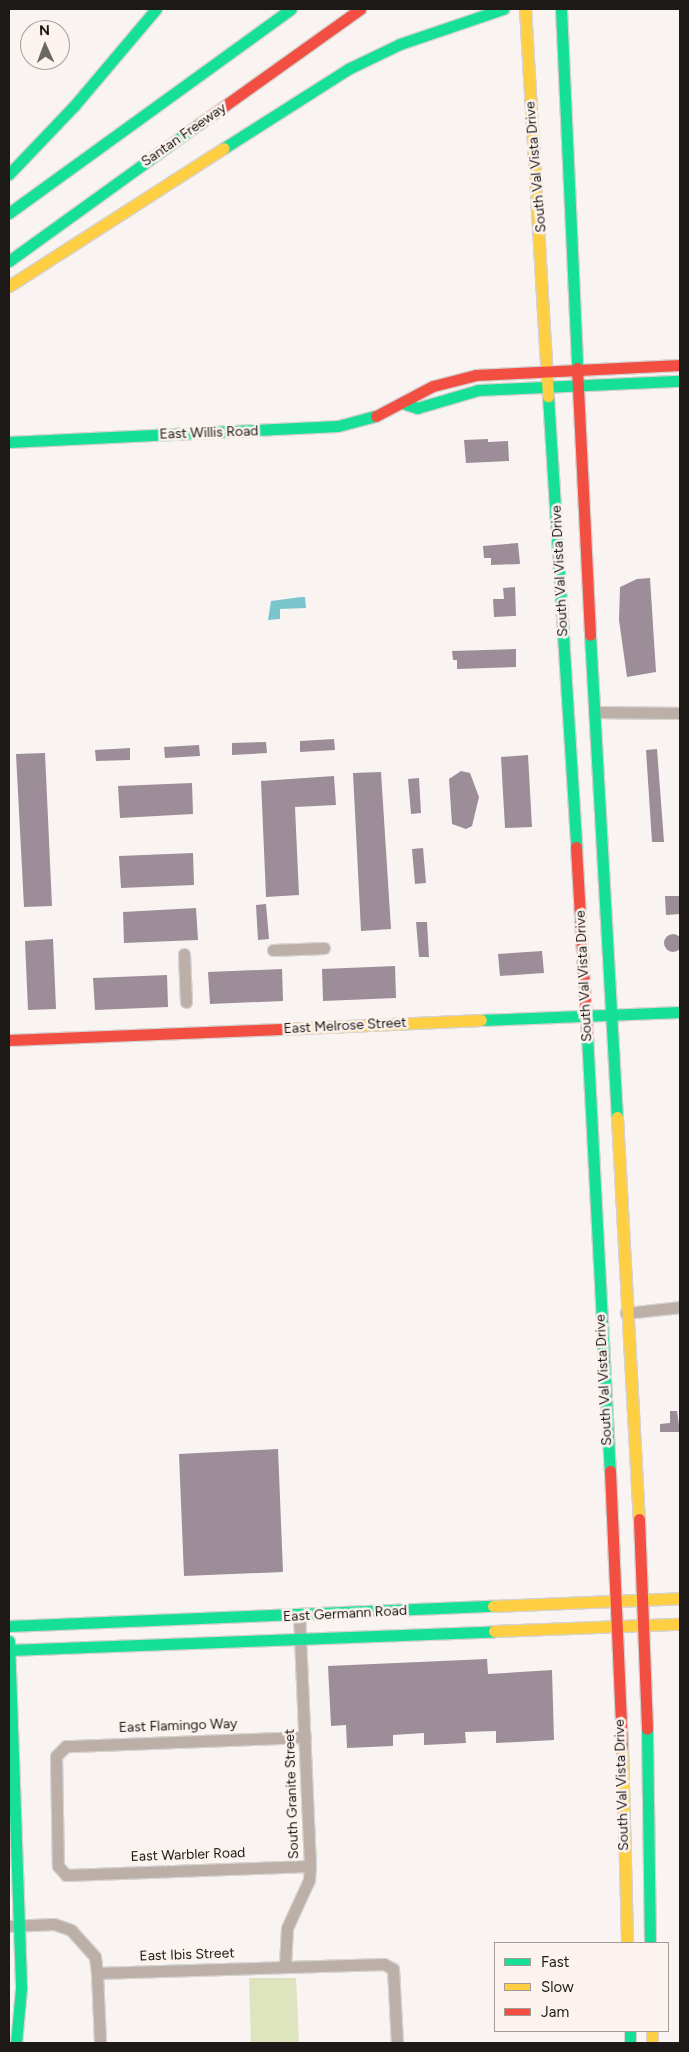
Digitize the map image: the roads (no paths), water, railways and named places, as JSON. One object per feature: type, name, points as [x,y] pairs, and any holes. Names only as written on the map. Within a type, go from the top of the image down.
[{"type":"main road","points":[[9,174],[74,106],[156,9]]},
{"type":"main road","points":[[9,213],[291,9]]},
{"type":"main road","name":"Santan Freeway","points":[[9,261],[360,9]]},
{"type":"main road","points":[[9,286],[348,69],[415,38],[503,9]]},
{"type":"main road","name":"South Val Vista Drive","points":[[525,9],[549,370],[586,1015],[616,1601],[627,1942]]},
{"type":"main road","name":"South Val Vista Drive","points":[[561,9],[576,369],[626,1313],[645,1626],[650,1942]]},
{"type":"main road","name":"East Willis Road","points":[[9,442],[338,426],[405,404],[411,396],[456,378],[549,370],[680,365]]},
{"type":"main road","name":"East Willis Road","points":[[405,404],[417,408],[478,390],[680,382]]},
{"type":"main road","points":[[568,714],[594,712]]},
{"type":"main road","name":"East Melrose Street","points":[[9,1040],[680,1012]]},
{"type":"main road","points":[[601,1314],[626,1313]]},
{"type":"main road","name":"East Germann Road","points":[[9,1626],[299,1616],[680,1598]]},
{"type":"main road","name":"East Germann Road","points":[[9,1650],[680,1624]]},
{"type":"main road","points":[[9,1635],[14,1926],[21,1997],[16,2043]]},
{"type":"main road","points":[[624,1861],[649,1858]]},
{"type":"street","points":[[594,712],[680,713]]},
{"type":"street","points":[[273,950],[324,948]]},
{"type":"street","points":[[184,954],[186,1002]]},
{"type":"street","points":[[626,1313],[680,1307]]},
{"type":"street","name":"South Granite Street","points":[[285,1966],[287,1928],[309,1880],[310,1866],[299,1616]]},
{"type":"street","name":"East Flamingo Way","points":[[66,1875],[58,1866],[56,1756],[66,1746],[305,1737]]},
{"type":"street","name":"East Warbler Road","points":[[66,1875],[310,1866]]},
{"type":"street","points":[[14,1926],[54,1924],[70,1930],[95,1957],[100,2043]]},
{"type":"street","name":"East Ibis Street","points":[[97,1973],[384,1964],[394,1969],[397,2043]]},
{"type":"water","points":[[305,597],[306,608],[280,609],[280,619],[268,620],[271,601]]}]
